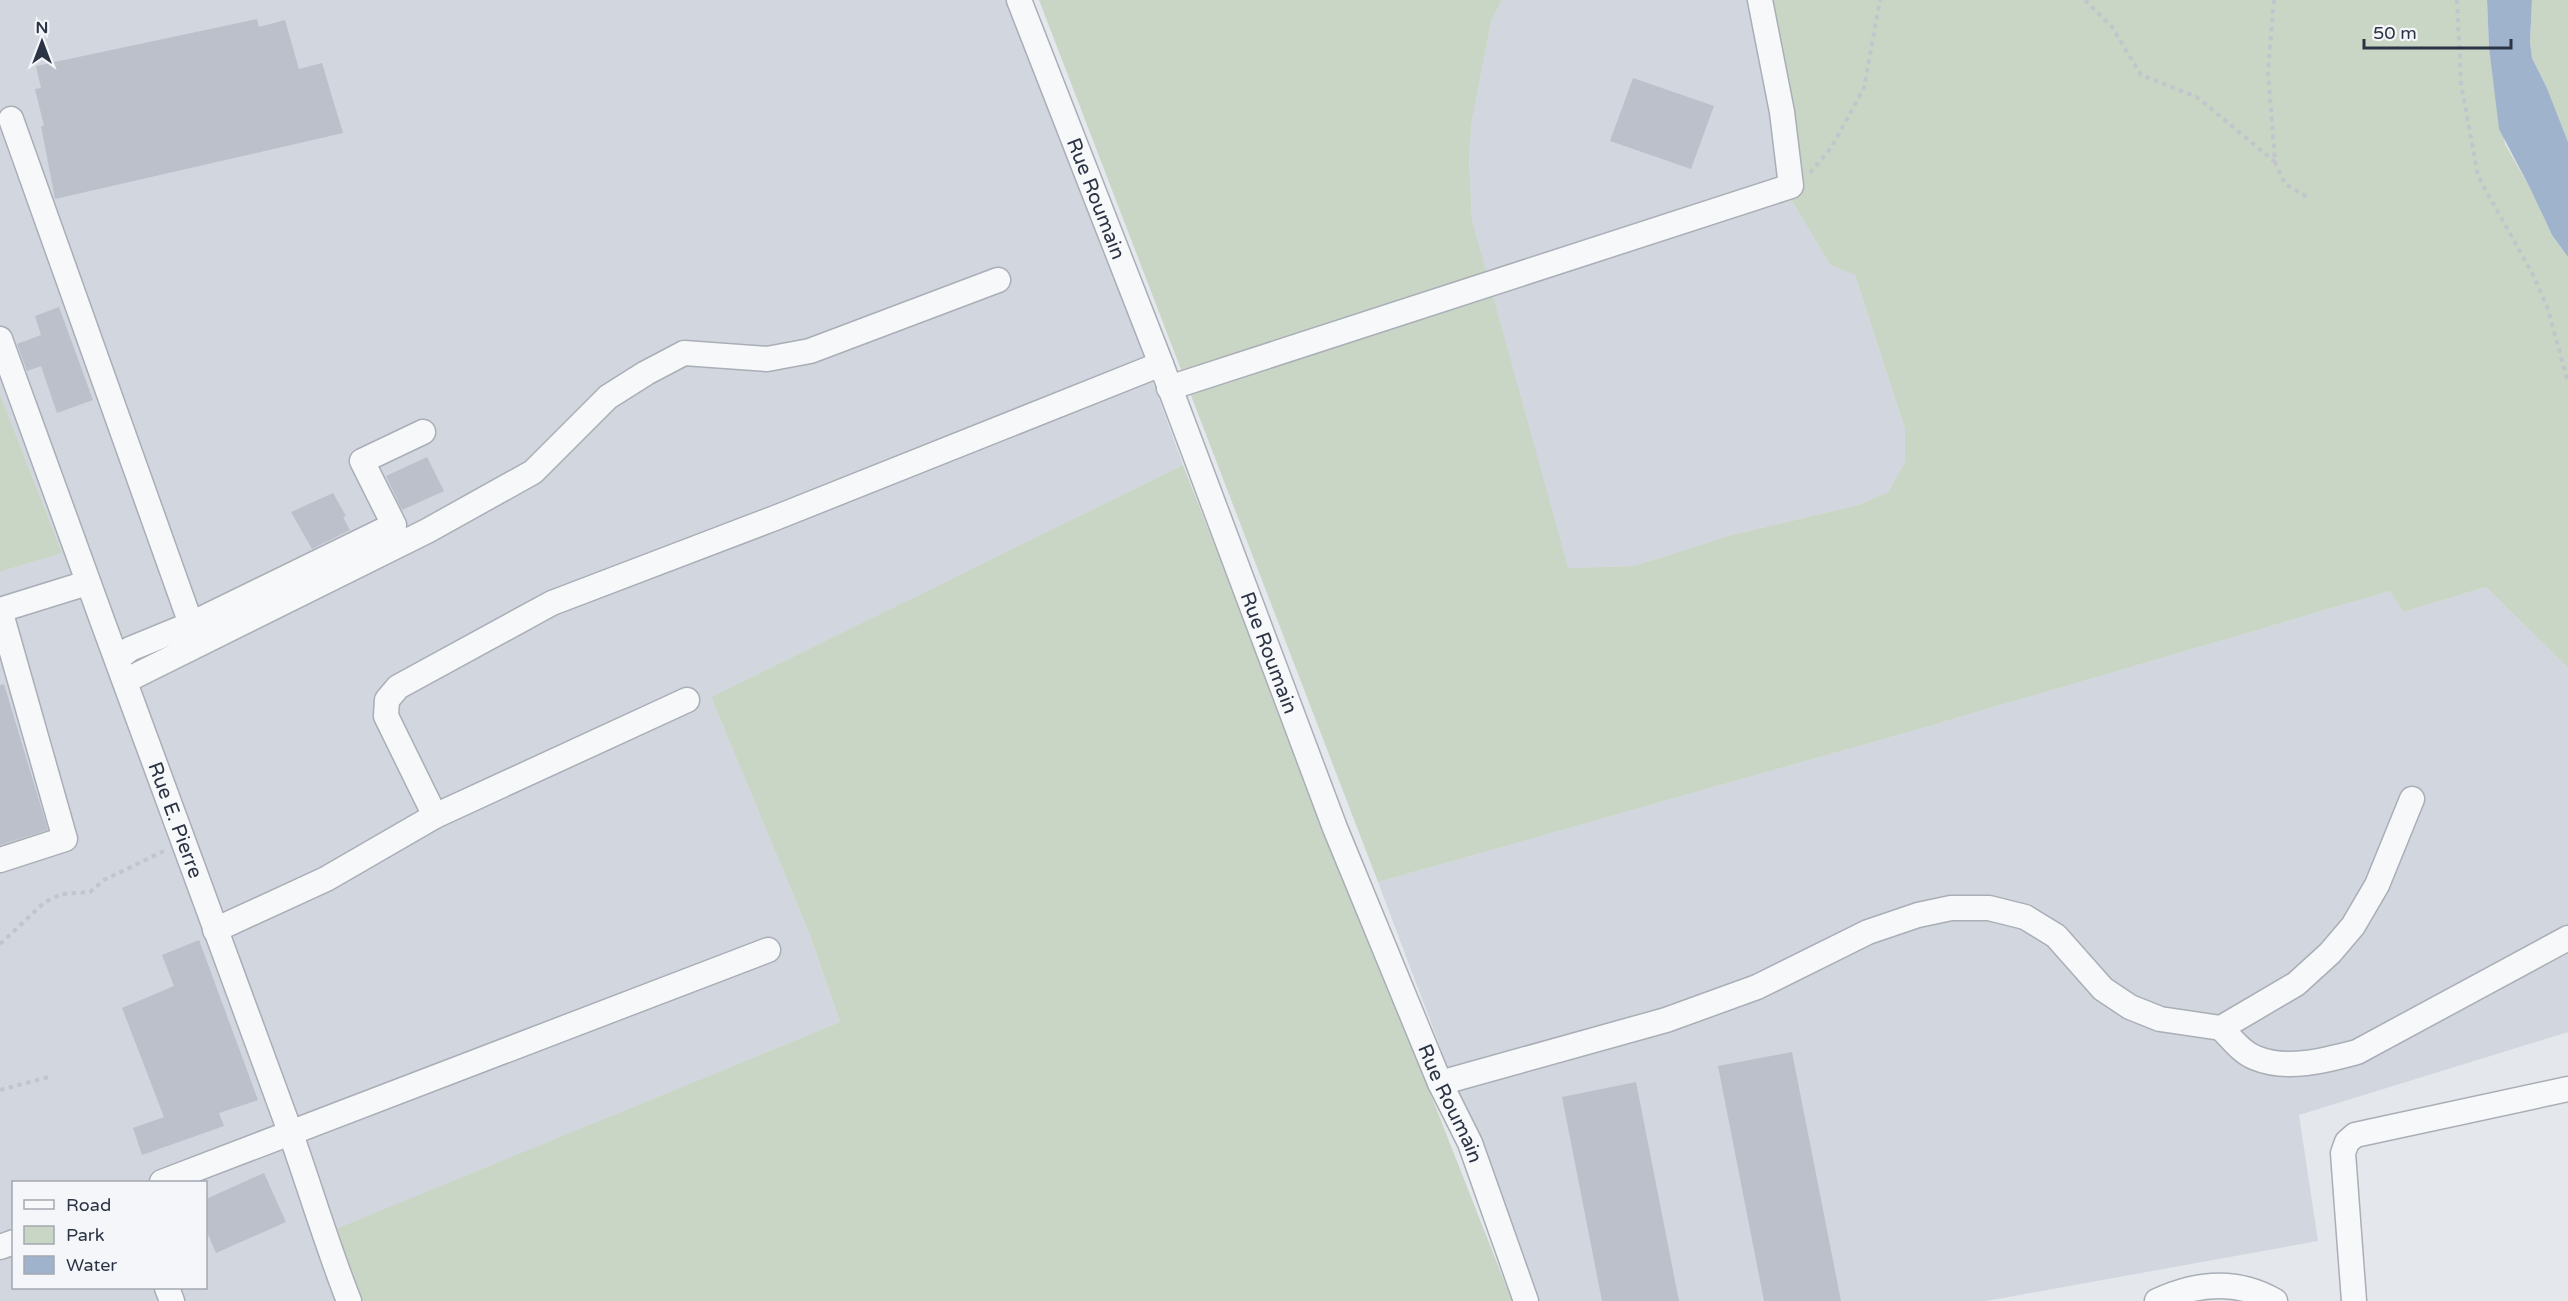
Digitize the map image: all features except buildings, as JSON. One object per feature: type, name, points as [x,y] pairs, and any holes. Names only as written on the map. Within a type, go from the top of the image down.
[{"type":"street","name":"Rue Roumain","points":[[1019,0],[1161,364],[1168,388],[1335,828],[1440,1083],[1470,1143],[1526,1301]]},
{"type":"street","points":[[1168,388],[1791,186],[1782,112],[1760,0]]},
{"type":"street","points":[[11,119],[190,624]]},
{"type":"street","points":[[121,670],[426,531],[533,472],[608,397],[684,353],[767,359],[810,351],[998,280]]},
{"type":"street","name":"Rue E. Pierre","points":[[0,339],[87,583],[290,1132],[326,1241],[349,1301]]},
{"type":"street","points":[[435,816],[386,716],[387,700],[398,687],[552,603],[786,514],[1161,364]]},
{"type":"street","points":[[121,670],[130,649],[190,624],[394,525],[362,461],[423,432]]},
{"type":"street","points":[[0,860],[65,839],[0,610],[87,583]]},
{"type":"street","points":[[215,930],[326,879],[435,816],[687,700]]},
{"type":"street","points":[[2221,1028],[2296,984],[2330,953],[2353,926],[2377,885],[2412,799]]},
{"type":"street","points":[[1440,1083],[1666,1020],[1757,987],[1868,932],[1918,915],[1952,908],[1989,908],[2025,917],[2056,936],[2103,990],[2130,1007],[2160,1019],[2221,1028],[2246,1052],[2257,1059],[2289,1063],[2335,1058],[2357,1052],[2568,938]]},
{"type":"street","points":[[165,1181],[768,950]]},
{"type":"street","points":[[2354,1301],[2343,1153],[2347,1142],[2355,1136],[2568,1089]]},
{"type":"street","points":[[2157,1301],[2199,1286],[2235,1286],[2262,1294],[2275,1301]]},
{"type":"path","points":[[1790,177],[1812,173],[1831,148],[1864,88],[1880,0]]},
{"type":"path","points":[[2085,0],[2112,27],[2141,75],[2197,97],[2275,162]]},
{"type":"path","points":[[2274,0],[2268,71],[2275,162],[2285,184],[2307,197]]},
{"type":"path","points":[[2457,0],[2461,84],[2478,176],[2538,285],[2547,306],[2568,382]]},
{"type":"path","points":[[0,944],[45,902],[63,894],[90,892],[104,880],[183,843]]},
{"type":"path","points":[[0,1090],[50,1077]]},
{"type":"shaded area","points":[[0,0],[1014,0],[1183,465],[711,697],[810,935],[840,1022],[332,1231],[358,1301],[0,1301],[0,572],[62,553],[0,394]]},
{"type":"shaded area","points":[[1502,0],[1748,0],[1792,201],[1830,265],[1855,275],[1905,429],[1905,462],[1888,492],[1858,505],[1732,535],[1634,566],[1567,568],[1472,221],[1469,154],[1472,121],[1491,22]]},
{"type":"shaded area","points":[[2486,587],[2568,668],[2568,1032],[2299,1115],[2318,1241],[1986,1301],[1536,1301],[1378,882],[1919,729],[2390,591],[2403,612]]},
{"type":"green space","points":[[1039,0],[1502,0],[1491,22],[1472,121],[1469,155],[1472,220],[1568,568],[1634,566],[1732,535],[1858,505],[1888,492],[1905,462],[1905,429],[1855,275],[1830,265],[1792,201],[1748,0],[2487,0],[2489,47],[2505,144],[2530,188],[2552,235],[2568,257],[2568,668],[2486,587],[2403,612],[2390,591],[1919,729],[1378,882]]},
{"type":"green space","points":[[2532,0],[2568,0],[2568,142],[2547,88],[2532,58],[2530,42]]},
{"type":"green space","points":[[0,394],[62,553],[0,572]]},
{"type":"green space","points":[[1183,465],[1512,1301],[358,1301],[331,1231],[840,1022],[810,935],[711,697]]},
{"type":"water","points":[[2487,0],[2532,0],[2530,42],[2532,58],[2547,88],[2568,142],[2568,257],[2552,235],[2499,129],[2489,47]]}]
